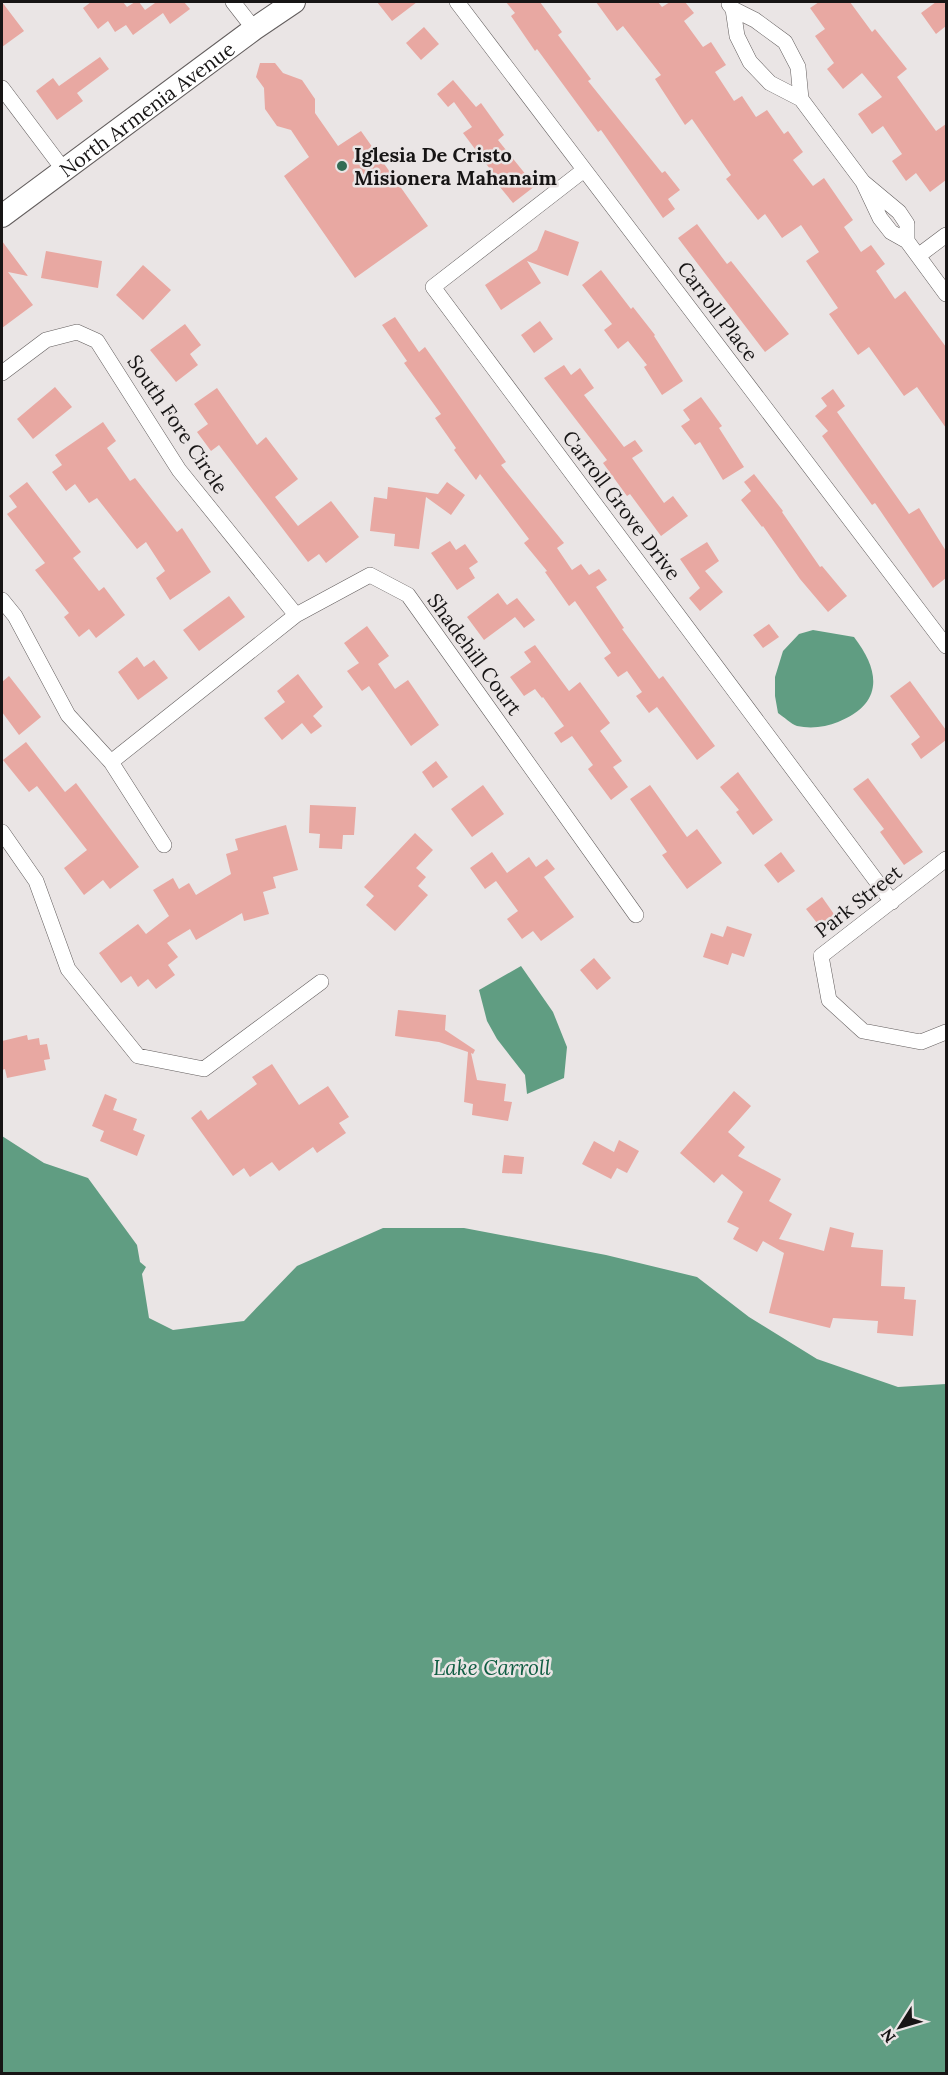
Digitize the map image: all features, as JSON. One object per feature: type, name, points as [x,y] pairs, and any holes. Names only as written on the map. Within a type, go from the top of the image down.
[{"type":"main road","name":"North Armenia Avenue","points":[[2,216],[254,29],[294,2]]},
{"type":"street","points":[[233,2],[254,29]]},
{"type":"street","name":"Carroll Place","points":[[457,2],[946,646]]},
{"type":"street","points":[[730,5],[785,42],[798,67],[801,99]]},
{"type":"street","points":[[730,5],[737,36],[750,62],[770,82],[801,99],[863,182],[899,212],[907,224],[908,242],[946,294]]},
{"type":"street","points":[[2,88],[63,169]]},
{"type":"street","name":"Carroll Grove Drive","points":[[584,170],[433,287],[892,902]]},
{"type":"street","points":[[918,256],[946,235]]},
{"type":"street","name":"South Fore Circle","points":[[2,373],[46,340],[77,332],[97,341],[179,470],[296,615]]},
{"type":"street","name":"Shadehill Court","points":[[111,762],[296,615],[370,575],[408,595],[636,915]]},
{"type":"street","points":[[2,600],[15,616],[68,715],[111,762],[164,845]]},
{"type":"street","points":[[2,832],[36,881],[68,969],[138,1056],[204,1069],[321,982]]},
{"type":"street","name":"Park Street","points":[[946,859],[821,956],[829,1000],[863,1032],[921,1042],[946,1032]]},
{"type":"water","points":[[813,630],[854,637],[869,663],[873,675],[873,686],[870,696],[853,715],[818,727],[797,726],[778,713],[775,677],[783,651],[799,634]]},
{"type":"water","points":[[521,966],[553,1012],[567,1047],[564,1078],[527,1094],[525,1075],[497,1039],[487,1021],[479,990]]},
{"type":"water","name":"Lake Carroll","points":[[2,1136],[44,1163],[88,1178],[137,1245],[140,1262],[146,1267],[142,1274],[149,1318],[173,1330],[244,1321],[297,1266],[383,1228],[464,1228],[606,1255],[697,1277],[749,1317],[817,1359],[898,1387],[946,1384],[946,2073],[2,2073]]},
{"type":"building","points":[[2,2],[24,31],[2,47]]},
{"type":"building","points":[[91,2],[123,2],[127,7],[139,2],[145,10],[154,2],[184,2],[190,9],[170,24],[163,13],[133,35],[126,25],[115,32],[108,21],[98,29],[83,8]]},
{"type":"building","points":[[377,2],[417,2],[392,21]]},
{"type":"building","points":[[506,2],[540,2],[562,32],[558,35],[591,79],[588,81],[662,173],[665,171],[680,190],[668,199],[675,209],[663,218],[601,130],[598,132],[537,49],[535,51],[511,16],[515,13]]},
{"type":"building","points":[[596,2],[658,2],[662,7],[670,2],[685,2],[694,13],[684,21],[703,47],[711,42],[726,65],[715,72],[734,101],[742,96],[756,117],[767,110],[784,134],[788,131],[803,152],[793,160],[813,186],[824,178],[853,220],[844,227],[861,252],[871,245],[885,264],[876,271],[895,299],[905,291],[946,347],[946,428],[917,387],[904,396],[869,347],[858,355],[829,314],[838,308],[806,261],[819,252],[801,225],[782,238],[765,214],[758,220],[726,179],[731,175],[692,119],[685,125],[655,79],[661,75],[623,26],[617,31]]},
{"type":"building","points":[[819,2],[850,2],[872,32],[875,29],[907,69],[897,77],[936,131],[946,124],[946,180],[930,192],[916,173],[906,181],[892,161],[902,154],[883,126],[872,134],[858,114],[882,97],[862,73],[843,89],[827,69],[834,63],[815,36],[825,29],[810,8]]},
{"type":"building","points":[[936,2],[946,2],[946,26],[936,34],[921,13]]},
{"type":"building","points":[[424,27],[439,44],[421,60],[406,43]]},
{"type":"building","points":[[100,57],[109,69],[77,93],[83,101],[57,120],[36,91],[53,78],[59,86]]},
{"type":"building","name":"Iglesia De Cristo Misionera Mahanaim","points":[[260,63],[275,63],[283,73],[302,80],[315,99],[315,113],[338,146],[361,131],[428,226],[355,278],[284,176],[309,157],[291,130],[277,126],[265,109],[264,88],[256,77]]},
{"type":"building","points":[[453,80],[476,107],[481,103],[504,135],[498,140],[535,186],[513,203],[490,175],[493,173],[463,133],[472,127],[454,102],[448,107],[437,94]]},
{"type":"building","points":[[697,224],[727,264],[731,261],[789,334],[765,352],[678,238]]},
{"type":"building","points":[[545,230],[579,242],[568,276],[527,261],[541,283],[501,310],[485,285],[537,250]]},
{"type":"building","points":[[2,241],[28,276],[8,272],[33,305],[2,328]]},
{"type":"building","points":[[46,251],[102,261],[98,288],[41,278]]},
{"type":"building","points":[[143,265],[171,290],[143,320],[116,295]]},
{"type":"building","points":[[601,270],[631,309],[633,307],[655,335],[683,381],[662,395],[644,367],[647,365],[628,341],[618,349],[604,330],[612,324],[582,285]]},
{"type":"building","points":[[395,317],[419,352],[425,347],[506,462],[501,465],[564,543],[557,548],[572,570],[581,564],[589,575],[599,569],[607,580],[596,587],[624,628],[622,629],[659,679],[663,676],[715,746],[697,760],[657,707],[649,713],[636,696],[642,692],[627,671],[618,677],[604,658],[611,653],[575,601],[569,606],[545,572],[547,571],[524,543],[529,539],[480,474],[476,480],[454,450],[456,448],[435,418],[441,414],[404,363],[407,361],[382,325]]},
{"type":"building","points":[[540,321],[553,339],[534,353],[521,335]]},
{"type":"building","points":[[185,324],[201,345],[190,354],[198,365],[176,382],[150,350]]},
{"type":"building","points":[[564,365],[571,375],[580,368],[594,388],[584,395],[624,447],[635,440],[643,451],[632,458],[664,503],[673,496],[688,516],[661,536],[630,494],[627,496],[603,463],[607,460],[544,378]]},
{"type":"building","points":[[55,387],[72,407],[33,439],[17,419]]},
{"type":"building","points":[[217,388],[257,445],[266,437],[298,479],[275,497],[298,526],[331,501],[359,537],[326,563],[319,554],[308,562],[219,445],[211,451],[197,432],[208,424],[194,404]]},
{"type":"building","points":[[833,389],[845,406],[837,412],[909,514],[919,508],[946,551],[946,578],[933,588],[875,503],[872,505],[822,436],[828,431],[815,416],[827,406],[821,398]]},
{"type":"building","points":[[701,397],[722,426],[719,428],[744,467],[723,480],[700,442],[695,445],[681,426],[690,420],[683,410]]},
{"type":"building","points":[[103,422],[116,441],[107,448],[130,481],[135,478],[177,532],[182,528],[211,572],[170,600],[156,578],[165,571],[146,542],[137,549],[97,498],[89,503],[75,484],[66,491],[52,472],[62,465],[55,455]]},
{"type":"building","points":[[754,474],[783,511],[820,567],[822,566],[847,596],[828,612],[800,579],[763,526],[741,500],[751,491],[744,482]]},
{"type":"building","points":[[27,482],[81,552],[73,558],[99,591],[104,587],[125,615],[96,638],[89,629],[79,637],[64,617],[69,613],[35,570],[45,563],[7,514],[17,507],[9,496]]},
{"type":"building","points":[[447,482],[465,495],[451,515],[426,497],[419,549],[394,546],[395,534],[370,531],[374,497],[387,499],[388,487],[438,494]]},
{"type":"building","points":[[450,541],[456,550],[465,544],[478,562],[469,568],[475,578],[457,590],[431,553]]},
{"type":"building","points":[[707,542],[719,561],[705,571],[723,592],[700,611],[689,598],[700,588],[680,559]]},
{"type":"building","points":[[498,593],[507,605],[517,598],[535,620],[524,628],[515,617],[484,640],[467,617]]},
{"type":"building","points":[[229,596],[245,617],[199,651],[183,630]]},
{"type":"building","points":[[769,624],[779,637],[763,648],[753,635]]},
{"type":"building","points":[[367,626],[389,656],[378,664],[395,689],[408,680],[439,725],[411,746],[369,686],[362,691],[347,671],[359,663],[344,643]]},
{"type":"building","points":[[535,645],[569,691],[580,682],[610,723],[600,731],[622,761],[613,767],[628,787],[611,800],[588,769],[593,765],[572,736],[561,743],[554,733],[564,726],[543,697],[535,689],[524,696],[510,677],[531,662],[524,652]]},
{"type":"building","points":[[137,657],[144,667],[154,660],[168,678],[138,700],[118,672]]},
{"type":"building","points":[[298,674],[323,707],[313,716],[322,726],[311,734],[302,723],[282,740],[264,718],[285,702],[277,691]]},
{"type":"building","points":[[9,676],[41,717],[19,735],[2,712],[2,682]]},
{"type":"building","points":[[910,681],[946,730],[946,740],[921,759],[911,744],[920,737],[890,696]]},
{"type":"building","points":[[26,742],[65,792],[76,783],[139,867],[110,889],[103,880],[84,895],[64,868],[87,850],[37,786],[29,792],[3,760]]},
{"type":"building","points":[[436,761],[448,777],[433,788],[422,772]]},
{"type":"building","points":[[738,772],[773,820],[753,835],[736,812],[739,810],[720,787]]},
{"type":"building","points":[[868,778],[923,852],[904,865],[880,832],[884,829],[853,789]]},
{"type":"building","points":[[483,785],[504,814],[472,837],[451,809]]},
{"type":"building","points":[[650,785],[687,837],[697,829],[722,863],[687,889],[662,855],[667,852],[630,799]]},
{"type":"building","points":[[310,805],[356,807],[354,835],[343,835],[342,849],[319,848],[320,834],[309,833]]},
{"type":"building","points":[[286,825],[298,870],[273,877],[276,888],[263,892],[269,914],[244,921],[242,913],[196,940],[190,929],[167,943],[178,957],[168,965],[175,975],[156,989],[148,979],[138,987],[131,976],[121,983],[99,953],[138,924],[146,934],[169,916],[153,890],[173,878],[179,889],[189,883],[196,895],[231,874],[226,854],[238,850],[235,839]]},
{"type":"building","points":[[415,833],[433,850],[416,868],[426,877],[418,886],[428,895],[395,931],[366,905],[374,896],[364,887]]},
{"type":"building","points":[[492,852],[507,873],[529,857],[536,867],[547,859],[555,869],[544,877],[574,917],[541,941],[533,931],[522,939],[507,919],[518,911],[496,881],[485,889],[470,868]]},
{"type":"building","points":[[781,852],[795,871],[778,883],[764,865]]},
{"type":"building","points":[[822,897],[836,917],[821,928],[806,909]]},
{"type":"building","points":[[727,926],[752,934],[744,957],[732,953],[728,965],[703,957],[711,933],[723,937]]},
{"type":"building","points":[[594,958],[611,978],[597,990],[580,970]]},
{"type":"building","points":[[398,1010],[446,1015],[445,1030],[475,1050],[473,1054],[471,1053],[477,1080],[506,1084],[504,1101],[512,1102],[508,1121],[472,1115],[473,1104],[464,1102],[468,1052],[439,1042],[395,1036]]},
{"type":"building","points":[[27,1035],[28,1040],[39,1038],[40,1045],[47,1044],[50,1059],[44,1060],[46,1070],[7,1078],[5,1069],[2,1070],[2,1041]]},
{"type":"building","points":[[272,1064],[299,1105],[328,1086],[349,1117],[339,1123],[346,1133],[317,1153],[313,1147],[279,1171],[272,1162],[250,1177],[244,1168],[233,1176],[191,1118],[201,1110],[208,1120],[257,1084],[252,1077]]},
{"type":"building","points":[[734,1091],[751,1106],[728,1132],[745,1147],[738,1156],[781,1179],[769,1201],[792,1214],[779,1239],[824,1251],[830,1227],[854,1233],[851,1247],[883,1250],[881,1286],[905,1287],[904,1299],[916,1300],[913,1336],[877,1333],[878,1321],[833,1318],[830,1328],[769,1313],[784,1253],[763,1241],[757,1252],[733,1239],[739,1228],[727,1222],[743,1192],[722,1174],[714,1183],[680,1153]]},
{"type":"building","points":[[105,1094],[117,1099],[113,1110],[137,1119],[133,1130],[145,1135],[137,1156],[100,1141],[104,1131],[92,1126]]},
{"type":"building","points":[[619,1140],[639,1151],[627,1173],[617,1168],[611,1179],[582,1164],[594,1141],[614,1152]]},
{"type":"building","points":[[504,1155],[524,1157],[522,1174],[502,1173]]},
{"type":"place","name":"Iglesia De Cristo Misionera Mahanaim","points":[[342,166]]}]
